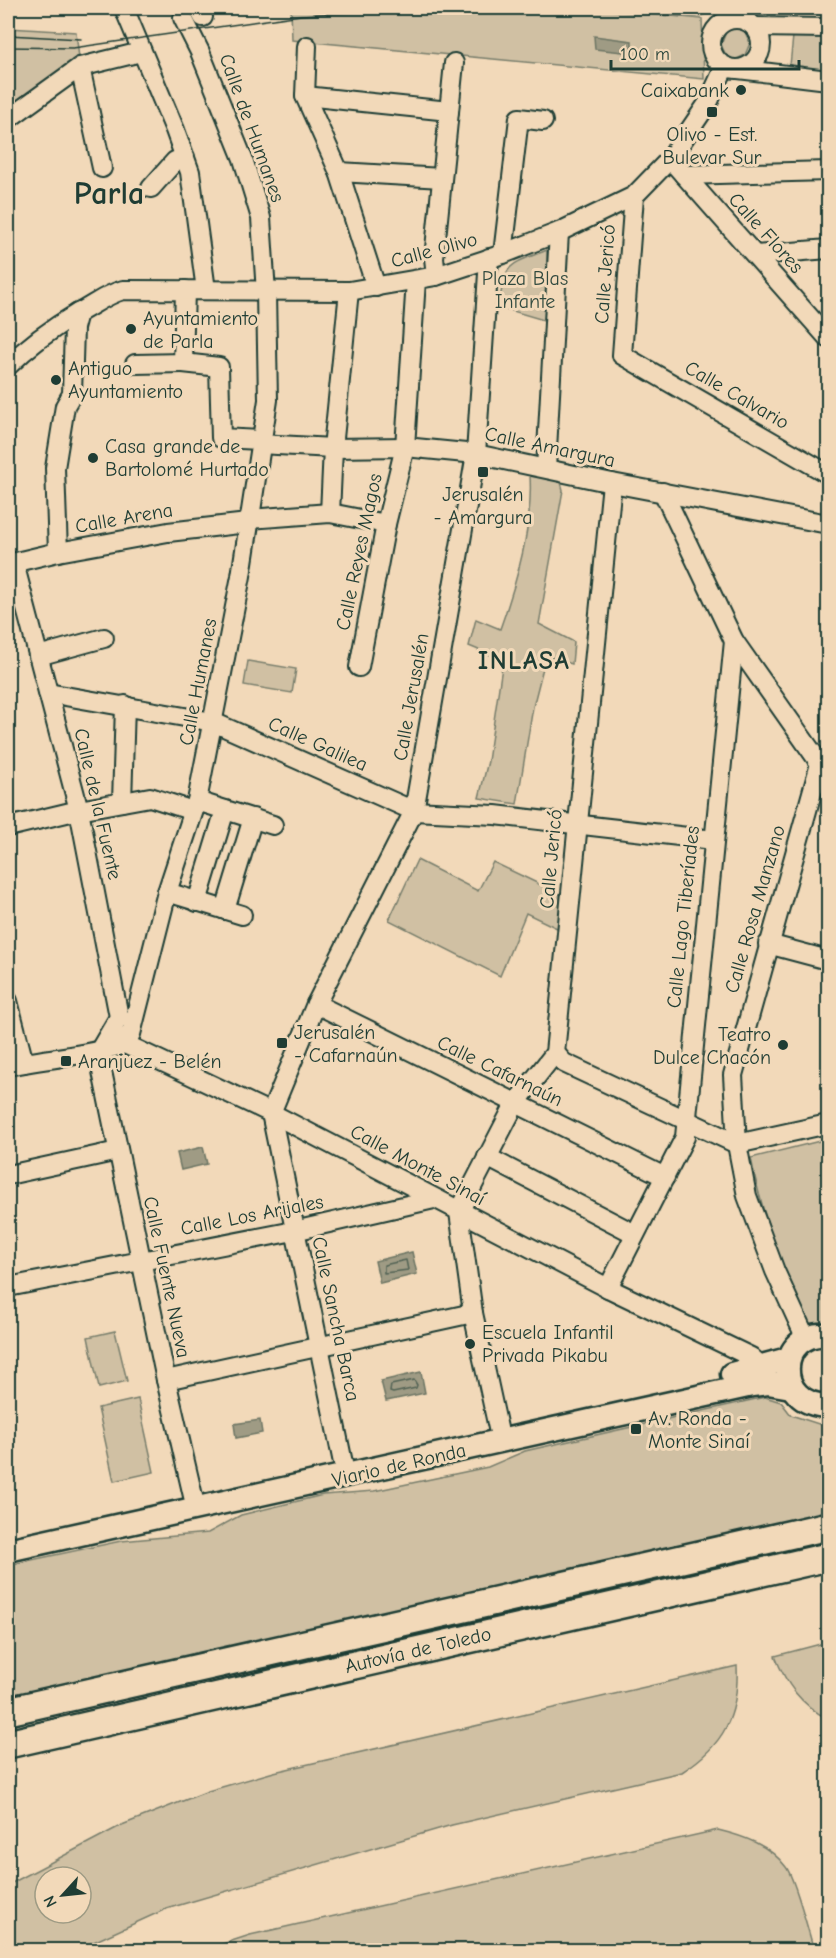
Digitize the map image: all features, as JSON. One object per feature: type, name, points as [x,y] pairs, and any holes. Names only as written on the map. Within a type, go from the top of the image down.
[{"type":"highway","name":"Autovía de Toledo","points":[[8,1711],[828,1526]]},
{"type":"highway","name":"Autovía de Toledo","points":[[8,1744],[828,1557]]},
{"type":"main road","points":[[828,1335],[814,1335],[803,1341],[788,1359],[788,1376],[791,1387],[802,1399],[816,1406],[828,1406]]},
{"type":"main road","name":"Viario de Ronda","points":[[8,1550],[343,1463],[763,1368],[788,1359]]},
{"type":"main road","name":"Viario de Ronda","points":[[8,1535],[195,1503],[752,1385],[768,1383],[791,1387]]},
{"type":"street","points":[[124,8],[176,130],[190,172],[206,290]]},
{"type":"street","points":[[732,8],[714,32],[712,46],[714,55],[729,67],[828,80]]},
{"type":"street","name":"Calle de Humanes","points":[[183,18],[200,52],[243,159],[261,218],[266,292]]},
{"type":"street","points":[[720,25],[736,19],[753,19],[828,28]]},
{"type":"street","points":[[729,67],[750,64],[758,55],[761,41],[753,19]]},
{"type":"street","points":[[8,119],[80,67],[136,39]]},
{"type":"street","points":[[307,46],[305,96],[339,172],[376,287]]},
{"type":"street","points":[[436,276],[434,258],[454,63]]},
{"type":"street","points":[[80,67],[102,168]]},
{"type":"street","name":"Calle Olivo","points":[[8,366],[35,340],[96,301],[123,290],[349,291],[436,276],[559,232],[634,196],[670,159],[729,67]]},
{"type":"street","points":[[305,96],[449,111]]},
{"type":"street","name":"Calle Jerusalén","points":[[271,1113],[316,1004],[414,811],[476,454],[496,256],[519,118],[543,121]]},
{"type":"street","points":[[151,188],[170,166],[185,157]]},
{"type":"street","name":"Calle Flores","points":[[670,159],[825,330]]},
{"type":"street","points":[[684,175],[828,171]]},
{"type":"street","points":[[339,172],[442,178]]},
{"type":"street","name":"Calle Jericó","points":[[622,355],[634,196]]},
{"type":"street","points":[[546,468],[559,232]]},
{"type":"street","points":[[756,255],[828,249]]},
{"type":"street","name":"Calle Reyes Magos","points":[[359,667],[386,524],[405,447],[416,280]]},
{"type":"street","points":[[135,364],[183,363],[185,290]]},
{"type":"street","points":[[330,513],[333,447],[349,291]]},
{"type":"street","name":"Calle Humanes","points":[[98,1053],[131,1034],[167,892],[195,806],[213,722],[268,400],[266,292]]},
{"type":"street","points":[[58,552],[55,468],[65,406],[72,394],[74,328],[78,313]]},
{"type":"street","name":"Calle Calvario","points":[[622,355],[828,474]]},
{"type":"street","name":"Calle Amargura","points":[[183,363],[219,367],[221,438],[333,447],[405,447],[476,454],[612,483],[828,524]]},
{"type":"street","name":"Calle Jericó","points":[[555,1053],[612,483]]},
{"type":"street","points":[[663,492],[734,641],[824,770]]},
{"type":"street","name":"Calle Arena","points":[[10,564],[58,552],[168,532],[249,521],[330,513],[386,524]]},
{"type":"street","name":"Calle de la Fuente","points":[[10,564],[38,656],[79,810],[119,1017],[98,1053]]},
{"type":"street","points":[[38,656],[104,639]]},
{"type":"street","name":"Calle Lago Tiberíades","points":[[608,1288],[685,1137],[734,641]]},
{"type":"street","name":"Calle Galilea","points":[[48,693],[213,722],[414,811],[495,815],[714,840]]},
{"type":"street","points":[[122,802],[125,705]]},
{"type":"street","name":"Calle Rosa Manzano","points":[[803,1341],[802,1330],[775,1271],[747,1196],[737,1144],[733,1075],[768,944],[824,770]]},
{"type":"street","points":[[8,827],[79,810],[150,797],[225,810],[273,825]]},
{"type":"street","points":[[197,902],[225,810]]},
{"type":"street","points":[[167,892],[233,913],[253,818]]},
{"type":"street","points":[[768,944],[828,960]]},
{"type":"street","points":[[8,1001],[16,1064],[74,1053],[98,1053]]},
{"type":"street","name":"Calle Cafarnaún","points":[[316,1004],[665,1177]]},
{"type":"street","name":"Calle Monte Sinaí","points":[[98,1053],[124,1044],[271,1113],[608,1288],[751,1357],[763,1368]]},
{"type":"street","name":"Calle Fuente Nueva","points":[[98,1053],[140,1260],[195,1503]]},
{"type":"street","points":[[498,1428],[473,1313],[459,1212],[515,1104],[555,1053],[564,1062],[686,1122],[737,1144],[828,1124]]},
{"type":"street","name":"Calle Sancha Barca","points":[[271,1113],[343,1463]]},
{"type":"street","points":[[8,1175],[118,1152]]},
{"type":"street","points":[[487,1157],[635,1234]]},
{"type":"street","name":"Calle Los Arijales","points":[[8,1287],[294,1231],[434,1199]]},
{"type":"street","points":[[166,1380],[473,1313]]},
{"type":"green space","points":[[291,8],[589,8],[702,19],[704,79],[292,40]]},
{"type":"green space","points":[[734,27],[744,30],[750,43],[745,55],[735,60],[727,57],[721,45],[726,32]]},
{"type":"green space","points":[[794,27],[828,31],[828,79],[789,75]]},
{"type":"green space","points":[[8,28],[76,32],[80,67],[8,112]]},
{"type":"green space","name":"Plaza Blas Infante","points":[[547,250],[547,321],[499,307],[503,281],[510,268],[523,259]]},
{"type":"green space","points":[[536,474],[561,482],[563,490],[539,624],[574,642],[572,664],[546,656],[533,707],[517,804],[479,798],[488,761],[503,660],[469,646],[476,619],[500,629],[512,592],[526,534],[530,476]]},
{"type":"green space","points":[[248,661],[296,669],[292,693],[244,685]]},
{"type":"green space","points":[[417,860],[478,891],[493,862],[560,894],[559,929],[526,913],[500,976],[389,920]]},
{"type":"green space","points":[[828,1139],[828,1325],[808,1325],[782,1264],[768,1223],[751,1158]]},
{"type":"green space","points":[[115,1331],[127,1381],[99,1388],[88,1337]]},
{"type":"green space","points":[[765,1397],[781,1402],[791,1415],[828,1427],[828,1526],[8,1698],[8,1565],[121,1541],[208,1533],[241,1515],[323,1495],[374,1491],[488,1467],[525,1451]]},
{"type":"green space","points":[[138,1399],[154,1472],[114,1481],[98,1408]]},
{"type":"green space","points":[[828,1642],[828,1719],[810,1707],[789,1685],[775,1656]]},
{"type":"green space","points":[[737,1666],[735,1699],[726,1727],[709,1751],[682,1772],[452,1825],[166,1909],[76,1950],[8,1950],[8,1885],[33,1872],[33,1925],[93,1925],[93,1865],[46,1865],[122,1825],[208,1791],[274,1772]]},
{"type":"green space","points":[[718,1830],[737,1835],[764,1847],[780,1859],[790,1873],[814,1950],[204,1950],[250,1935]]},
{"type":"water","points":[[594,36],[632,41],[632,53],[595,49]]},
{"type":"water","points":[[203,1147],[207,1164],[181,1170],[177,1153]]},
{"type":"water","points":[[412,1252],[417,1274],[380,1283],[375,1261]]},
{"type":"water","points":[[421,1372],[425,1393],[386,1401],[381,1381]]},
{"type":"water","points":[[260,1420],[262,1433],[236,1438],[234,1424]]},
{"type":"tram line","points":[[8,47],[73,48],[301,15],[425,8]]},
{"type":"tram line","points":[[597,8],[697,16],[732,8]]},
{"type":"tram line","points":[[8,35],[81,39]]},
{"type":"place","name":"Caixabank","points":[[741,90]]},
{"type":"place","name":"Olivo - Est. Bulevar Sur","points":[[712,112]]},
{"type":"place","name":"Ayuntamiento de Parla","points":[[131,329]]},
{"type":"place","name":"Antiguo Ayuntamiento","points":[[56,380]]},
{"type":"place","name":"Casa grande de Bartolomé Hurtado","points":[[93,458]]},
{"type":"place","name":"Jerusalén - Amargura","points":[[483,472]]},
{"type":"place","name":"Jerusalén - Cafarnaún","points":[[282,1043]]},
{"type":"place","name":"Teatro Dulce Chacón","points":[[783,1045]]},
{"type":"place","name":"Aranjuez - Belén","points":[[66,1061]]},
{"type":"place","name":"Escuela Infantil Privada Pikabu","points":[[470,1344]]},
{"type":"place","name":"Av. Ronda - Monte Sinaí","points":[[636,1429]]},
{"type":"district","name":"Parla","points":[[109,193]]},
{"type":"district","name":"INLASA","points":[[524,661]]}]
